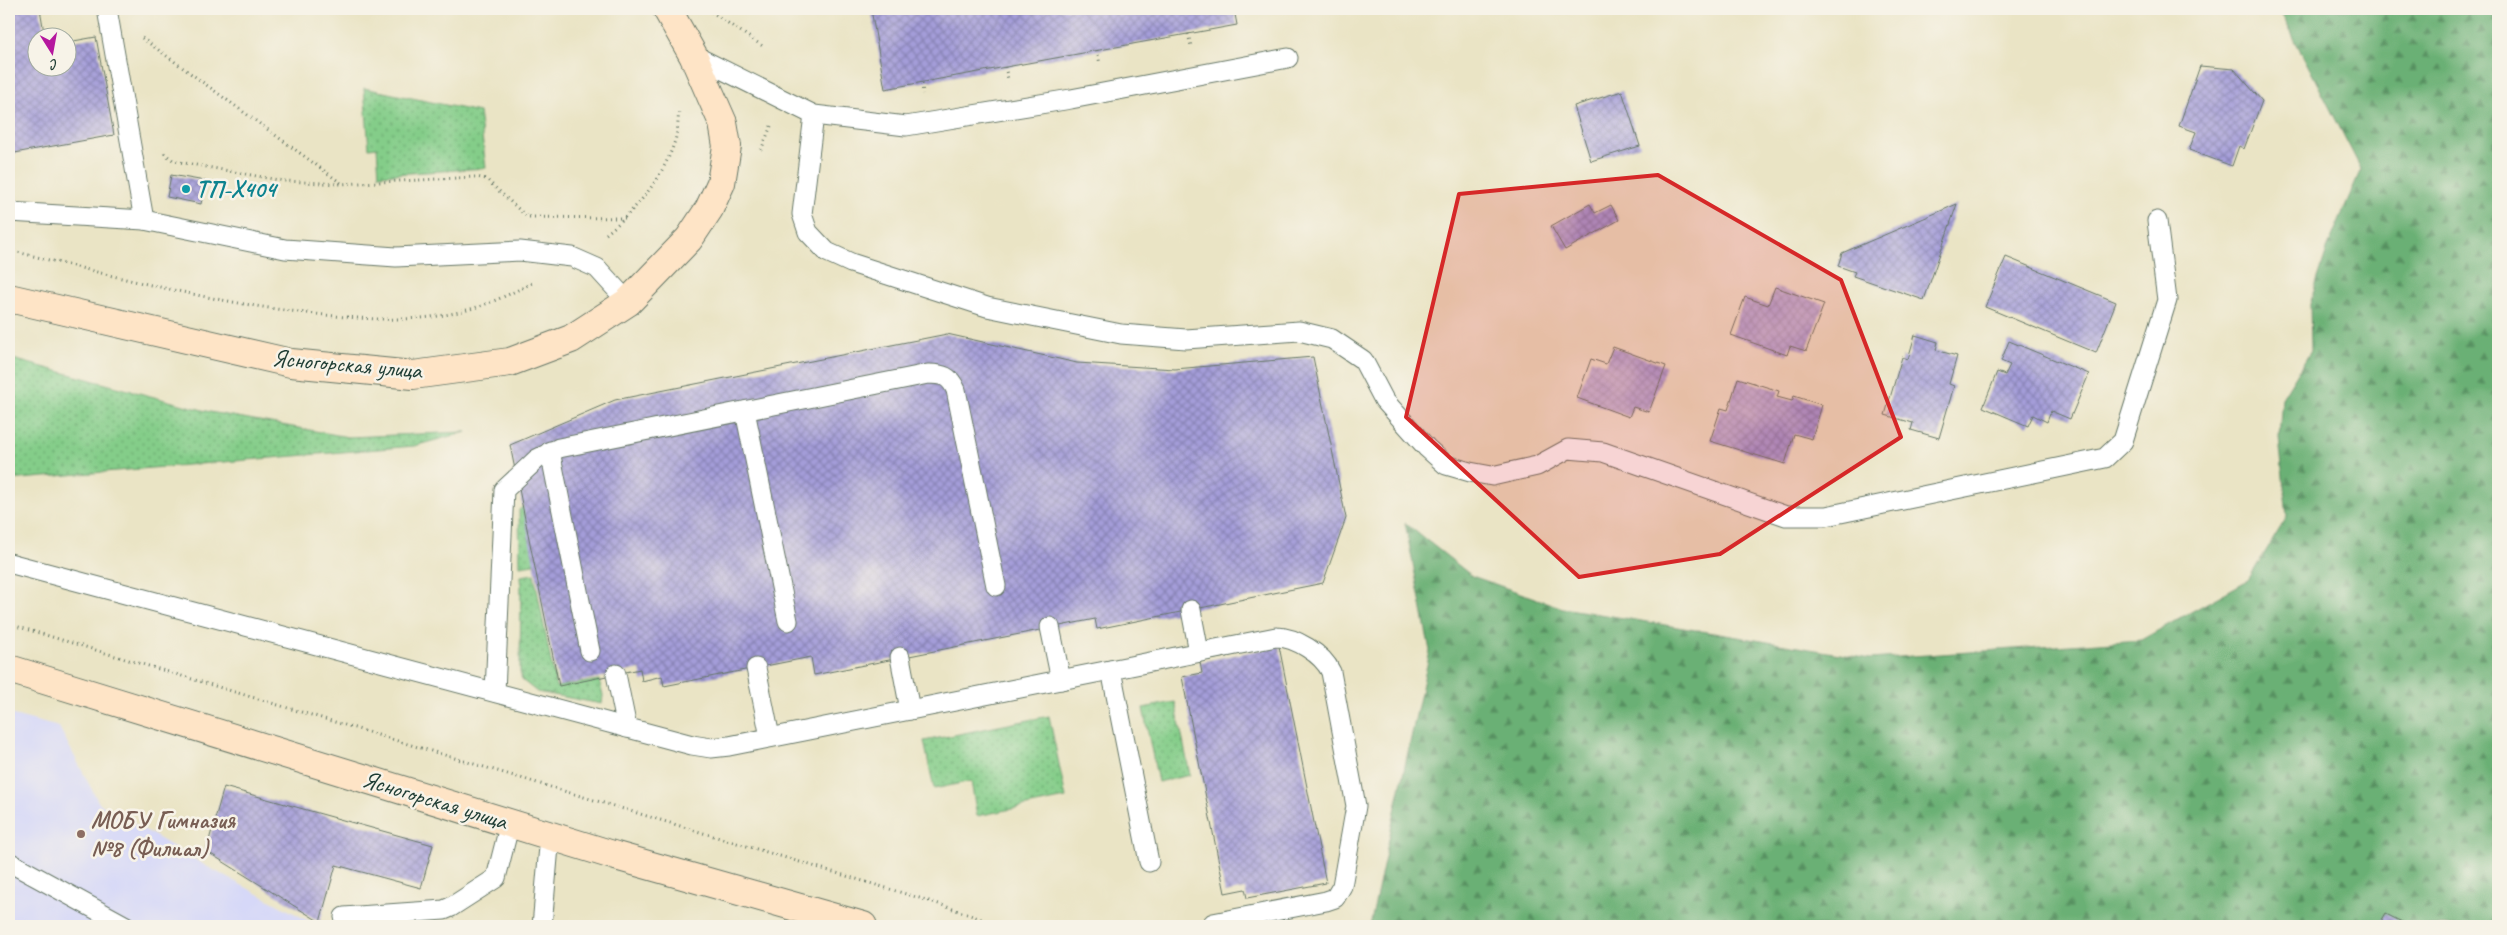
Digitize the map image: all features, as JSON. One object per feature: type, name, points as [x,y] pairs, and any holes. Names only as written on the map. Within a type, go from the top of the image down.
[{"type":"street","name":"Ясногорская улица","points":[[9,298],[291,363],[413,375],[510,362],[571,339],[628,302],[689,240],[709,209],[722,183],[727,146],[723,123],[693,55],[668,9]]},
{"type":"street","name":"Ясногорская улица","points":[[9,669],[510,823],[863,926]]},
{"type":"lane","points":[[107,9],[114,94],[144,220]]},
{"type":"lane","points":[[693,55],[814,115],[906,126],[1071,99],[1288,58]]},
{"type":"lane","points":[[814,115],[802,214],[808,232],[827,252],[851,263],[987,307],[1121,334],[1186,339],[1299,331],[1332,339],[1363,360],[1384,400],[1427,448],[1446,465],[1492,476],[1537,466],[1568,450],[1603,452],[1786,516],[1826,516],[2105,458],[2123,441],[2167,300],[2157,221]]},
{"type":"lane","points":[[9,212],[144,220],[285,249],[396,257],[520,251],[572,257],[597,268],[628,302]]},
{"type":"lane","points":[[495,692],[504,490],[537,459],[550,450],[928,374],[942,374],[952,380],[956,390],[996,586]]},
{"type":"lane","points":[[745,411],[788,621]]},
{"type":"lane","points":[[550,450],[590,651]]},
{"type":"lane","points":[[9,563],[627,728],[711,748],[770,738],[1276,637],[1285,637],[1328,664],[1356,800],[1356,816],[1342,886],[1335,898],[1213,923]]},
{"type":"lane","points":[[1191,610],[1199,652]]},
{"type":"lane","points":[[1050,627],[1061,680]]},
{"type":"lane","points":[[900,657],[910,710]]},
{"type":"lane","points":[[756,668],[770,738]]},
{"type":"lane","points":[[1111,670],[1149,862]]},
{"type":"lane","points":[[616,674],[627,728]]},
{"type":"lane","points":[[344,917],[444,910],[450,907],[496,878],[510,823]]},
{"type":"lane","points":[[542,926],[550,835]]},
{"type":"lane","points":[[9,862],[126,926]]},
{"type":"path","points":[[707,9],[764,47]]},
{"type":"path","points":[[146,49],[145,40],[341,184]]},
{"type":"path","points":[[606,234],[626,218],[646,194],[663,168],[676,136],[679,106]]},
{"type":"path","points":[[760,152],[773,122]]},
{"type":"path","points":[[163,150],[164,155],[174,160],[284,181],[341,184],[476,177],[486,179],[527,217],[626,218]]},
{"type":"path","points":[[9,250],[178,292],[264,309],[346,318],[397,320],[440,315],[476,308],[510,295],[537,280]]},
{"type":"path","points":[[9,624],[936,903],[1001,926]]},
{"type":"highlighted area","points":[[1658,175],[1841,280],[1901,437],[1720,554],[1579,577],[1406,417],[1459,194]]},
{"type":"shaded area","name":"МОБУ Гимназия №8 (Филиал)","points":[[9,714],[59,727],[99,803],[206,866],[318,926],[9,926]]},
{"type":"green space","points":[[2279,9],[2498,9],[2498,926],[1370,926],[1430,651],[1405,523],[1472,576],[1563,608],[1870,659],[2141,640],[2248,580],[2287,517],[2279,437],[2282,398],[2311,351],[2310,303],[2329,244],[2361,169]]},
{"type":"green space","points":[[364,88],[479,112],[486,168],[379,175],[377,147],[369,148]]},
{"type":"green space","points":[[9,358],[210,412],[348,437],[466,432],[414,446],[9,480]]},
{"type":"green space","points":[[538,493],[547,562],[520,566],[519,510]]},
{"type":"green space","points":[[534,574],[556,687],[599,680],[603,695],[602,704],[537,692],[522,680],[520,671],[521,576]]},
{"type":"green space","points":[[1175,702],[1190,775],[1158,782],[1143,708]]},
{"type":"green space","points":[[1049,716],[1066,798],[977,816],[971,781],[934,789],[924,741]]},
{"type":"building","points":[[9,9],[40,9],[43,28],[28,28],[28,78],[78,78],[78,40],[96,37],[114,135],[9,154]]},
{"type":"building","points":[[871,9],[1234,9],[1237,25],[885,89]]},
{"type":"building","points":[[2200,66],[2234,69],[2262,101],[2244,149],[2239,146],[2232,166],[2189,150],[2196,132],[2179,126]]},
{"type":"building","points":[[1622,91],[1640,146],[1591,161],[1574,106]]},
{"type":"building","name":"ТП-Х404","points":[[171,175],[205,181],[201,204],[167,197]]},
{"type":"building","points":[[1590,204],[1595,213],[1611,205],[1619,220],[1565,250],[1551,226]]},
{"type":"building","points":[[1957,204],[1924,300],[1853,276],[1855,272],[1838,266],[1842,253]]},
{"type":"building","points":[[2006,257],[2116,302],[2096,353],[1985,307]]},
{"type":"building","points":[[1775,287],[1824,304],[1806,351],[1790,346],[1787,355],[1731,335],[1745,297],[1768,305]]},
{"type":"building","points":[[947,334],[1077,363],[1175,369],[1313,357],[1346,518],[1323,583],[1097,629],[1095,619],[814,675],[811,657],[664,686],[662,676],[642,681],[640,669],[559,686],[510,445],[615,400]]},
{"type":"building","points":[[1915,335],[1938,342],[1936,350],[1957,356],[1949,384],[1954,386],[1939,438],[1911,430],[1913,423],[1885,415],[1902,357],[1908,359]]},
{"type":"building","points":[[2009,341],[2089,374],[2070,419],[2051,411],[2047,422],[2033,415],[2028,426],[1983,407],[1997,372],[2005,375],[2010,365],[2001,361]]},
{"type":"building","points":[[1613,347],[1666,366],[1649,412],[1633,407],[1629,417],[1577,398],[1591,359],[1606,364]]},
{"type":"building","points":[[1738,378],[1779,391],[1777,397],[1792,401],[1794,396],[1822,405],[1812,439],[1794,434],[1785,464],[1710,441],[1721,408],[1728,410]]},
{"type":"building","points":[[1279,646],[1326,883],[1247,898],[1245,889],[1225,893],[1182,677],[1202,673],[1200,662]]},
{"type":"building","points":[[224,787],[433,845],[421,888],[336,865],[320,922],[206,851]]},
{"type":"building","points":[[2386,914],[2410,926],[2379,926]]},
{"type":"place","name":"ТП-Х404","points":[[186,189]]},
{"type":"place","name":"МОБУ Гимназия №8 (Филиал)","points":[[81,834]]}]
